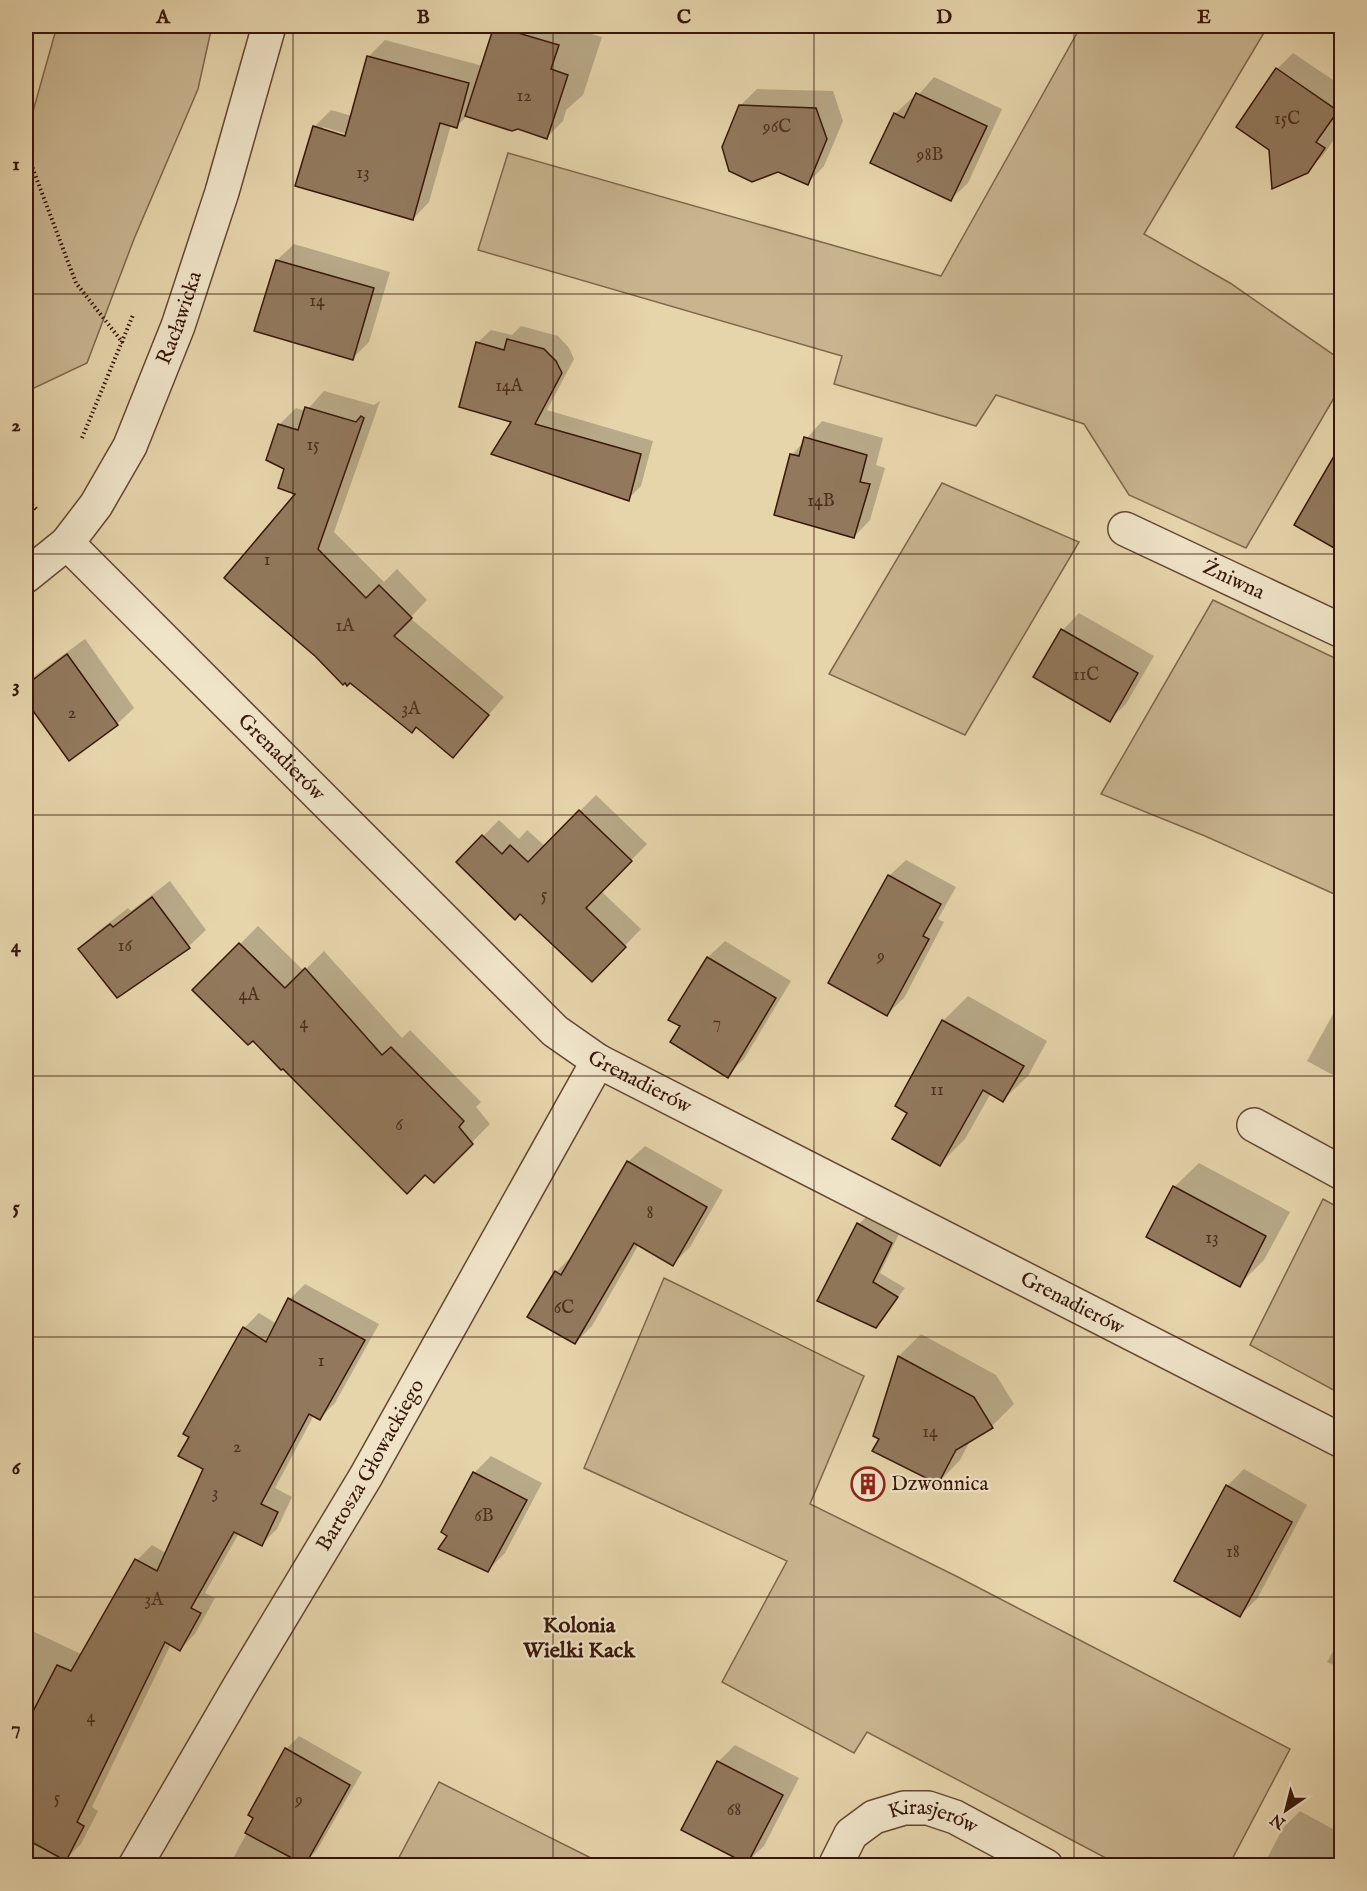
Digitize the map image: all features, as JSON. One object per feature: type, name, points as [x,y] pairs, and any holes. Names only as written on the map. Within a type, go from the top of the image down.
[{"type":"street","name":"Racławicka","points":[[26,576],[67,543],[96,506],[130,446],[178,326],[222,192],[269,26]]},
{"type":"street","name":"Żniwna","points":[[1125,529],[1341,631]]},
{"type":"street","name":"Grenadierów","points":[[67,543],[555,1031],[598,1061],[1341,1441]]},
{"type":"street","name":"Bartosza Głowackiego","points":[[135,1866],[366,1476],[598,1061]]},
{"type":"street","points":[[1254,1125],[1341,1173]]},
{"type":"street","name":"Kirasjerów","points":[[835,1866],[851,1834],[874,1817],[904,1808],[928,1808],[955,1816],[1046,1866]]},
{"type":"path","points":[[26,156],[76,283],[122,342],[157,378]]},
{"type":"path","points":[[81,440],[134,312]]},
{"type":"shaded area","points":[[57,26],[212,26],[198,89],[134,239],[87,363],[30,390],[26,378],[26,136]]},
{"type":"shaded area","points":[[1081,26],[1268,26],[1144,234],[1230,283],[1341,360],[1341,386],[1246,548],[1129,495],[1084,424],[996,395],[976,426],[834,384],[842,356],[478,250],[508,153],[941,276]]},
{"type":"shaded area","points":[[942,483],[1079,542],[965,735],[829,674]]},
{"type":"shaded area","points":[[1213,600],[1341,661],[1341,897],[1205,836],[1101,794]]},
{"type":"shaded area","points":[[1323,1199],[1341,1209],[1341,1394],[1250,1345]]},
{"type":"shaded area","points":[[664,1278],[864,1376],[810,1504],[956,1576],[1290,1749],[1229,1865],[1119,1865],[867,1732],[854,1753],[722,1682],[787,1561],[584,1468]]},
{"type":"shaded area","points":[[439,1782],[605,1865],[395,1865]]},
{"type":"building","points":[[494,26],[559,45],[551,69],[568,75],[547,139],[465,116]]},
{"type":"building","points":[[367,56],[469,83],[457,128],[440,123],[413,220],[295,186],[313,126],[345,136]]},
{"type":"building","points":[[1276,68],[1338,111],[1316,142],[1325,148],[1308,173],[1272,189],[1269,150],[1236,127]]},
{"type":"building","points":[[916,93],[987,126],[951,201],[870,163],[894,113],[904,118]]},
{"type":"building","points":[[739,105],[816,108],[827,139],[808,185],[778,172],[752,182],[729,171],[722,147]]},
{"type":"building","points":[[276,260],[374,288],[353,360],[254,331]]},
{"type":"building","points":[[507,339],[544,349],[556,361],[562,373],[535,424],[641,454],[629,501],[491,454],[511,422],[459,407],[476,342],[504,350]]},
{"type":"building","points":[[305,407],[356,422],[361,416],[364,418],[318,549],[366,598],[379,585],[412,618],[394,636],[489,715],[453,758],[416,727],[412,733],[350,683],[347,686],[345,683],[343,685],[315,656],[224,578],[295,494],[278,488],[284,469],[266,460],[278,424],[298,430]]},
{"type":"building","points":[[804,437],[867,455],[860,482],[870,484],[854,538],[774,515],[790,454],[799,456]]},
{"type":"building","points":[[1341,444],[1341,552],[1294,525]]},
{"type":"building","points":[[1061,629],[1138,673],[1110,722],[1033,677]]},
{"type":"building","points":[[67,654],[118,725],[69,761],[26,701],[26,685]]},
{"type":"building","points":[[579,810],[632,861],[586,908],[626,947],[592,982],[520,914],[515,920],[456,862],[482,835],[502,854],[510,845],[528,862]]},
{"type":"building","points":[[888,875],[941,904],[923,936],[929,939],[887,1016],[828,983]]},
{"type":"building","points":[[152,897],[190,948],[117,998],[78,949],[110,924],[113,927]]},
{"type":"building","points":[[239,943],[285,988],[305,968],[382,1055],[391,1047],[464,1121],[459,1127],[473,1144],[434,1183],[425,1175],[407,1194],[283,1069],[281,1070],[253,1041],[248,1045],[192,990]]},
{"type":"building","points":[[707,957],[776,998],[728,1078],[670,1042],[680,1026],[668,1020]]},
{"type":"building","points":[[942,1020],[1024,1066],[1003,1102],[983,1090],[940,1166],[892,1139],[907,1113],[895,1106]]},
{"type":"building","points":[[627,1161],[707,1207],[673,1266],[634,1243],[575,1344],[527,1317],[555,1271],[561,1275]]},
{"type":"building","points":[[1173,1186],[1266,1236],[1240,1287],[1146,1237]]},
{"type":"building","points":[[857,1223],[892,1243],[873,1282],[898,1297],[876,1328],[817,1301]]},
{"type":"building","points":[[288,1298],[365,1340],[320,1420],[309,1414],[261,1504],[278,1512],[262,1546],[234,1532],[191,1608],[201,1613],[180,1651],[165,1642],[77,1822],[84,1826],[66,1861],[26,1839],[26,1725],[57,1665],[71,1671],[135,1559],[157,1571],[203,1469],[178,1456],[189,1437],[183,1434],[243,1327],[266,1342]]},
{"type":"building","points":[[898,1356],[974,1397],[993,1428],[956,1450],[938,1484],[872,1451],[879,1439],[873,1436]]},
{"type":"building","points":[[473,1472],[527,1500],[488,1572],[438,1549],[447,1536],[441,1532]]},
{"type":"building","points":[[1226,1485],[1292,1522],[1240,1617],[1174,1581]]},
{"type":"building","points":[[285,1748],[350,1785],[305,1865],[245,1833],[253,1818],[248,1815]]},
{"type":"building","points":[[717,1761],[783,1795],[747,1864],[681,1830]]},
{"type":"place","name":"Dzwonnica","points":[[868,1484]]},
{"type":"district","name":"Kolonia Wielki Kack","points":[[579,1638]]}]
